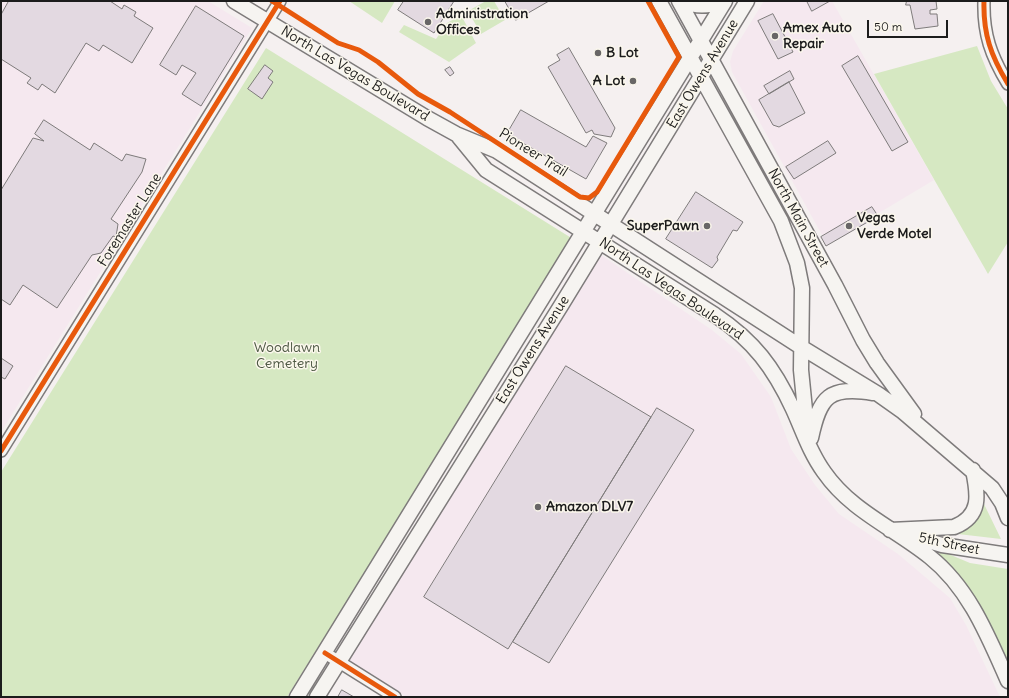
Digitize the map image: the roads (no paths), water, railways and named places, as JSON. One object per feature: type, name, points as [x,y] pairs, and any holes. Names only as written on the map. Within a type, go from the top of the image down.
[{"type":"main road","name":"North Las Vegas Boulevard","points":[[234,1],[456,134],[497,151],[878,394],[925,429],[992,488],[1002,503],[1008,518]]},
{"type":"main road","name":"North Main Street","points":[[659,1],[781,221],[791,244],[797,263],[802,288],[801,346],[803,401],[809,448]]},
{"type":"main road","name":"North Main Street","points":[[679,1],[702,40],[876,363],[925,429]]},
{"type":"main road","points":[[684,1],[692,5],[701,6],[720,1]]},
{"type":"main road","name":"East Owens Avenue","points":[[298,697],[726,1]]},
{"type":"main road","name":"East Owens Avenue","points":[[317,697],[600,242],[747,1]]},
{"type":"main road","name":"North Las Vegas Boulevard","points":[[456,134],[486,170],[731,326],[754,347],[766,360],[784,390],[809,448],[824,472],[844,497],[930,557],[957,584],[976,612],[1008,681]]},
{"type":"main road","points":[[809,448],[818,411],[827,398],[838,392],[848,390],[878,394]]},
{"type":"main road","points":[[973,470],[1008,495]]},
{"type":"main road","points":[[890,530],[954,527],[962,524],[969,518],[976,507],[978,494],[973,470]]},
{"type":"main road","name":"5th Street","points":[[890,530],[942,545],[1008,555]]},
{"type":"street","name":"Foremaster Lane","points":[[1,451],[280,1]]},
{"type":"street","points":[[984,1],[985,23],[992,55],[1008,84]]},
{"type":"street","points":[[325,653],[394,697]]},
{"type":"place","name":"Administration Offices","points":[[428,22]]},
{"type":"place","name":"Amex Auto Repair","points":[[775,36]]},
{"type":"place","name":"B Lot","points":[[598,53]]},
{"type":"place","name":"A Lot","points":[[633,81]]},
{"type":"place","name":"SuperPawn","points":[[707,226]]},
{"type":"place","name":"Vegas Verde Motel","points":[[849,226]]},
{"type":"place","name":"Amazon DLV7","points":[[538,507]]},
{"type":"park label","name":"Woodlawn Cemetery","points":[[287,356]]}]
